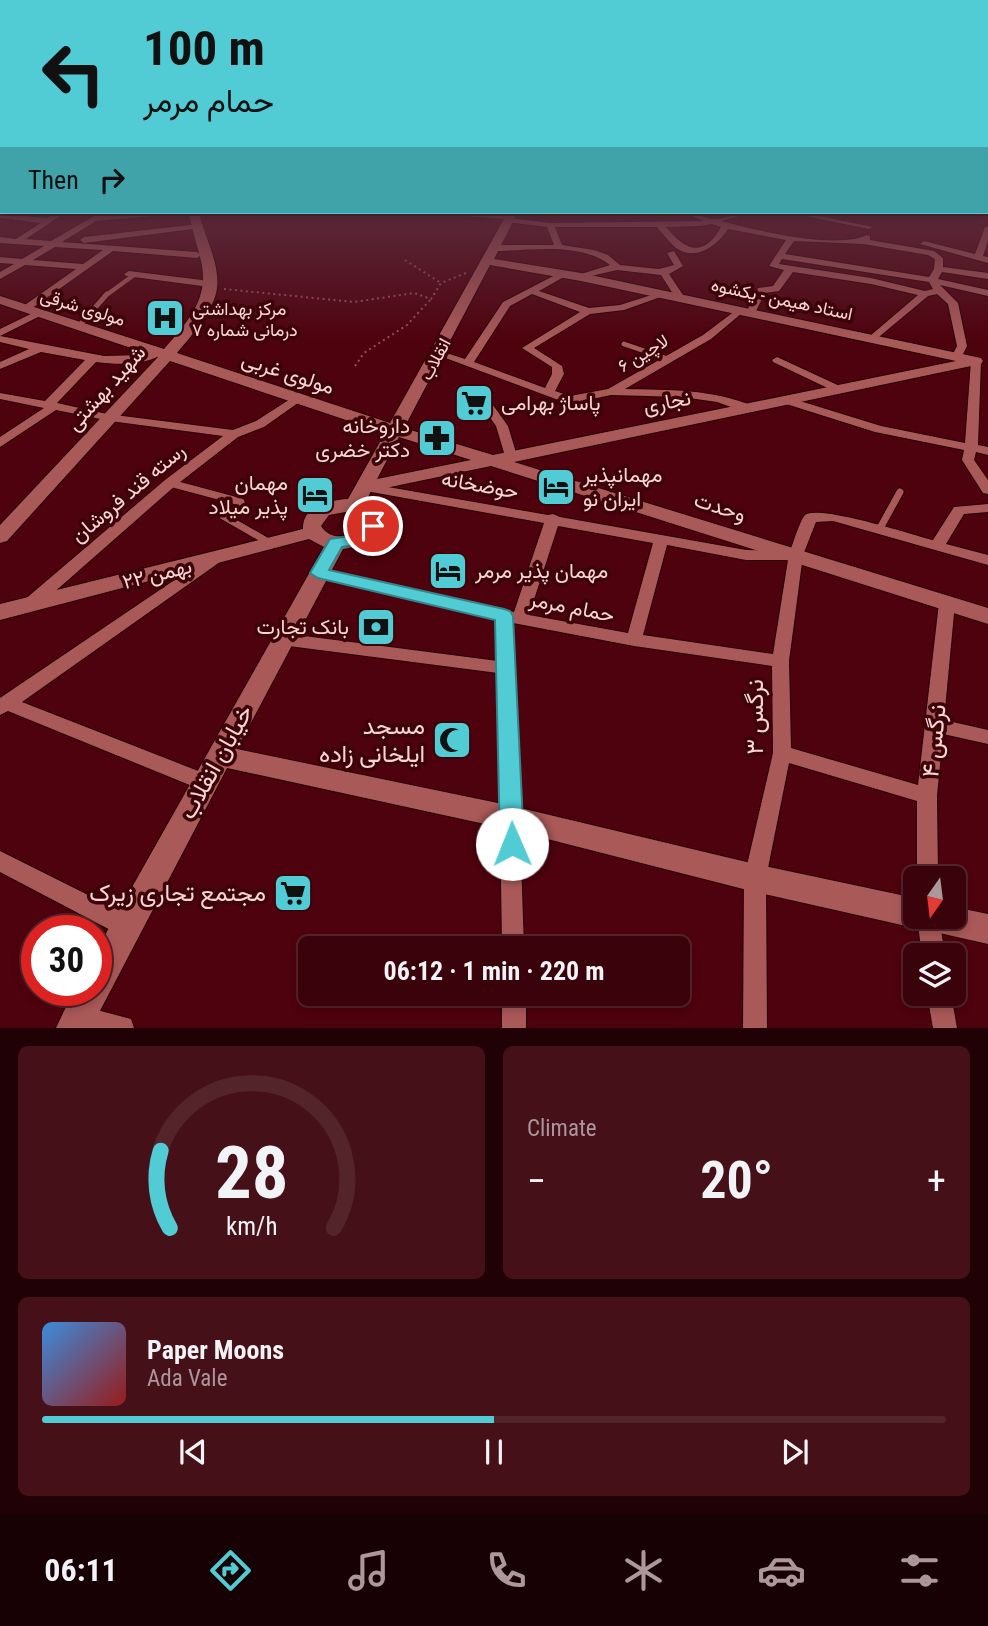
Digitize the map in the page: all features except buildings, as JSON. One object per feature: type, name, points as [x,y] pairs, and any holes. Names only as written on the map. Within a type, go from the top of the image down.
[{"type":"main road","points":[[196,245],[206,286]]},
{"type":"main road","points":[[197,245],[206,286]]},
{"type":"main road","name":"انقلاب","points":[[354,505],[397,431],[495,245]]},
{"type":"main road","name":"استاد هیمن - یکشوه","points":[[487,259],[982,362]]},
{"type":"main road","name":"شهید بهشتی","points":[[0,537],[198,316],[206,286]]},
{"type":"main road","name":"مولوی شرقی","points":[[2,303],[80,325],[163,353]]},
{"type":"main road","name":"مولوی غربی","points":[[163,353],[397,431]]},
{"type":"main road","name":"نجاری","points":[[365,487],[982,362]]},
{"type":"main road","name":"شهید بهشتی","points":[[0,524],[106,416]]},
{"type":"main road","name":"وحدت","points":[[397,431],[503,458],[988,616]]},
{"type":"main road","name":"۲۲ بهمن","points":[[0,611],[272,544],[324,538],[355,540],[373,526],[374,520],[369,510],[354,505]]},
{"type":"main road","name":"خیابان انقلاب","points":[[112,953],[204,782],[222,756],[281,639],[318,573],[324,538],[311,526],[317,514],[334,506],[354,505]]},
{"type":"main road","points":[[222,756],[512,818],[755,878],[903,910]]},
{"type":"main road","points":[[966,924],[988,929]]},
{"type":"street","points":[[0,276],[48,245]]},
{"type":"street","points":[[75,245],[197,255]]},
{"type":"street","points":[[679,245],[691,251],[709,245]]},
{"type":"street","points":[[788,245],[772,265],[871,281],[925,294],[939,291]]},
{"type":"street","points":[[890,245],[931,253],[939,258],[939,269],[932,280]]},
{"type":"street","points":[[930,245],[988,260]]},
{"type":"street","points":[[978,257],[982,245]]},
{"type":"street","points":[[0,333],[32,311],[83,267],[112,248]]},
{"type":"street","points":[[487,259],[559,248],[596,253],[607,257],[617,267]]},
{"type":"street","points":[[959,252],[961,272]]},
{"type":"street","points":[[581,277],[601,269],[617,267],[664,272],[679,268],[671,253]]},
{"type":"street","points":[[780,257],[932,280],[988,293]]},
{"type":"street","points":[[0,260],[83,267]]},
{"type":"street","name":"لاچین ۶","points":[[611,392],[745,312],[761,290],[776,289],[790,269]]},
{"type":"street","points":[[939,269],[988,276]]},
{"type":"street","points":[[664,272],[680,298]]},
{"type":"street","points":[[131,274],[206,286]]},
{"type":"street","points":[[468,363],[506,304],[534,292],[564,274]]},
{"type":"street","points":[[932,280],[939,291],[953,303],[962,346],[957,356]]},
{"type":"street","points":[[534,292],[588,311],[621,308],[664,294]]},
{"type":"street","points":[[874,338],[925,294]]},
{"type":"street","points":[[549,391],[558,374],[557,366],[527,348],[588,311]]},
{"type":"street","name":"مولوی شرقی","points":[[0,339],[94,358],[149,358],[163,353]]},
{"type":"street","points":[[113,359],[130,341]]},
{"type":"street","points":[[0,366],[42,347]]},
{"type":"street","points":[[437,353],[569,400],[611,392]]},
{"type":"street","points":[[0,443],[50,406],[94,358]]},
{"type":"street","points":[[776,360],[840,390]]},
{"type":"street","points":[[982,362],[968,464],[988,490]]},
{"type":"street","name":"لاچین ۶","points":[[611,392],[716,398],[735,401],[750,409]]},
{"type":"street","points":[[0,396],[106,416],[234,434]]},
{"type":"street","points":[[481,396],[502,426],[503,458]]},
{"type":"street","name":"رسته قند فروشان","points":[[29,605],[170,483],[234,434],[260,424],[299,398]]},
{"type":"street","points":[[787,401],[879,429],[988,451]]},
{"type":"street","name":"حوضخانه","points":[[365,487],[553,518],[746,555],[796,555]]},
{"type":"street","points":[[937,547],[959,510],[965,507],[988,508]]},
{"type":"street","name":"نرگس ۳","points":[[755,1027],[755,878],[782,752],[779,661],[796,555],[810,518],[833,517],[878,530]]},
{"type":"street","points":[[513,936],[508,668],[512,617],[553,518]]},
{"type":"street","points":[[878,530],[988,559]]},
{"type":"street","points":[[634,640],[661,539]]},
{"type":"street","points":[[3,706],[215,559]]},
{"type":"street","name":"حمام مرمر","points":[[318,573],[512,617],[634,640],[779,661]]},
{"type":"street","name":"نرگس ۴","points":[[928,866],[928,796],[947,603]]},
{"type":"street","points":[[281,639],[508,668]]},
{"type":"street","points":[[3,706],[204,782]]},
{"type":"street","points":[[936,724],[988,737]]},
{"type":"street","points":[[782,752],[928,796]]},
{"type":"street","points":[[0,861],[126,926]]},
{"type":"street","points":[[514,1006],[514,1027]]},
{"type":"street","points":[[941,1006],[944,1027]]},
{"type":"street","points":[[81,1012],[122,1027]]},
{"type":"lane","points":[[80,325],[105,296],[131,274]]},
{"type":"lane","points":[[624,344],[665,358]]},
{"type":"lane","points":[[170,483],[242,502],[242,507],[223,516],[272,544]]},
{"type":"lane","points":[[878,530],[900,492]]},
{"type":"path","points":[[355,366],[364,353],[407,325],[441,284],[487,259]]},
{"type":"path","points":[[405,260],[441,284]]},
{"type":"path","points":[[206,286],[354,302],[414,293],[431,299]]},
{"type":"place","name":"مرکز بهداشتی درمانی شماره ۷","points":[[165,318]]},
{"type":"place","name":"پاساژ بهرامی","points":[[474,403]]},
{"type":"place","name":"داروخانه دکتر خضری","points":[[437,438]]},
{"type":"place","name":"مهمانپذیر ایران نو","points":[[556,487]]},
{"type":"place","name":"مهمان پذیر میلاد","points":[[315,495]]},
{"type":"place","name":"مهمان پذیر مرمر","points":[[448,571]]},
{"type":"place","name":"بانک تجارت","points":[[376,627]]},
{"type":"place","name":"مسجد ایلخانی زاده","points":[[452,740]]},
{"type":"place","name":"مجتمع تجاری زیرک","points":[[293,893]]},
{"type":"route","points":[[373,526],[370,532],[355,540],[336,543],[318,573],[504,616],[508,668],[512,844]]}]
